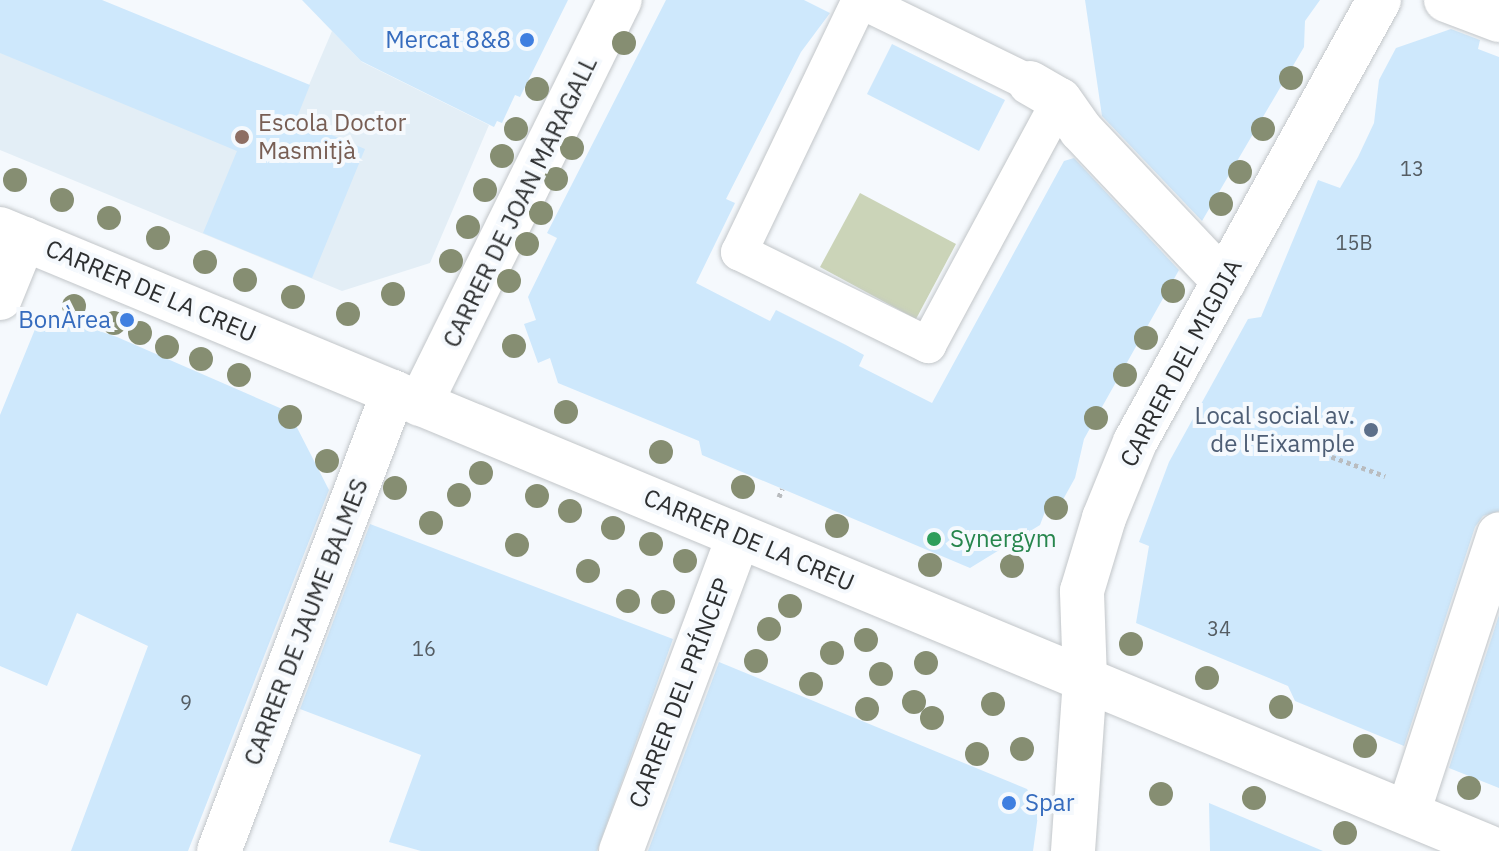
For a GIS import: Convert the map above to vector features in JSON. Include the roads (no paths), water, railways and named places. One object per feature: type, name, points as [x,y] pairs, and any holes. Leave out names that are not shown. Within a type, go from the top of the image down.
[{"type":"street","name":"CARRER DE JOAN MARAGALL","points":[[406,398],[620,0]]},
{"type":"street","points":[[1057,105],[928,345],[739,252],[860,0],[1057,105],[1224,281]]},
{"type":"street","name":"CARRER DEL MIGDIA","points":[[1073,851],[1085,679],[1082,591],[1104,518],[1135,442],[1379,0]]},
{"type":"street","points":[[1446,0],[1499,20]]},
{"type":"street","name":"CARRER DE LA CREU","points":[[12,234],[1498,851]]},
{"type":"street","points":[[0,298],[12,234]]},
{"type":"street","name":"CARRER DE JAUME BALMES","points":[[219,851],[406,398]]},
{"type":"street","points":[[1408,813],[1499,535]]},
{"type":"street","name":"CARRER DEL PRÍNCEP","points":[[621,851],[739,536]]},
{"type":"place","name":"Mercat 8&8","points":[[527,40]]},
{"type":"place","name":"Escola Doctor Masmitjà","points":[[242,137]]},
{"type":"place","name":"BonÀrea","points":[[127,320]]},
{"type":"place","name":"Local social av. de l'Eixample","points":[[1371,430]]},
{"type":"place","name":"Synergym","points":[[934,539]]},
{"type":"place","name":"Spar","points":[[1009,803]]}]
